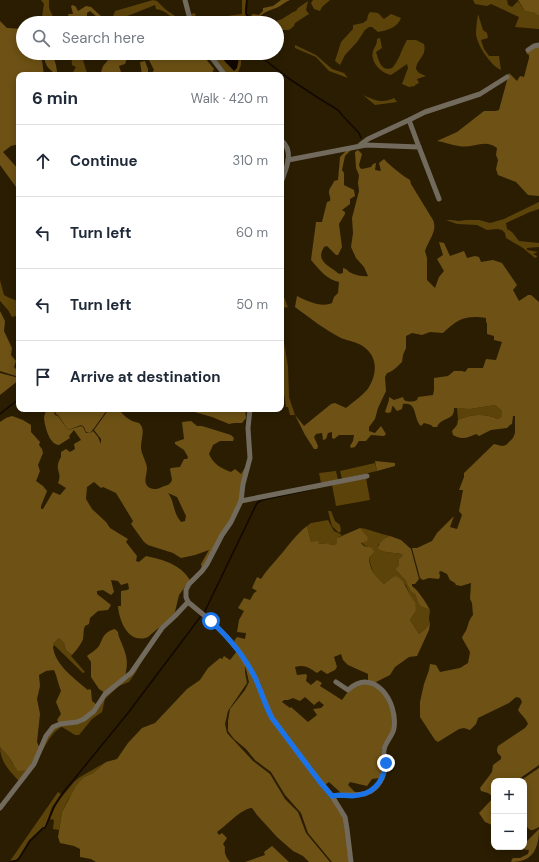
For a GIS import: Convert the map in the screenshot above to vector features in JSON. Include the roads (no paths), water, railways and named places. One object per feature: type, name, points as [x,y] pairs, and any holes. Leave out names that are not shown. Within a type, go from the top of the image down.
[{"type":"street","points":[[185,0],[189,16]]},
{"type":"street","points":[[528,50],[539,45]]},
{"type":"street","points":[[214,60],[224,72]]},
{"type":"street","points":[[359,145],[368,139],[425,112],[480,94],[507,77]]},
{"type":"street","points":[[409,120],[439,199]]},
{"type":"street","points":[[284,143],[288,147],[289,153],[284,173]]},
{"type":"street","points":[[288,160],[359,145],[419,147]]},
{"type":"street","points":[[250,412],[248,428],[250,458],[243,484],[241,501],[207,564],[189,584],[186,590],[188,602],[219,628],[238,650],[256,679],[267,709],[272,718],[332,796],[345,817],[351,862]]},
{"type":"street","points":[[241,501],[255,500],[367,476]]},
{"type":"street","points":[[0,808],[34,764],[46,736],[52,727],[60,724],[77,722],[84,719],[94,711],[105,694],[131,673],[162,628],[188,602]]},
{"type":"street","points":[[332,796],[353,796],[370,791],[376,787],[384,773],[386,763],[384,748],[394,731],[395,726],[389,700],[386,694],[378,686],[367,682],[362,682],[356,683],[348,690],[336,682]]},
{"type":"waterway","points":[[247,0],[246,14],[248,16]]},
{"type":"waterway","points":[[265,60],[280,72]]},
{"type":"waterway","points":[[284,75],[338,110],[359,133],[361,138]]},
{"type":"waterway","points":[[0,414],[16,401]]},
{"type":"waterway","points":[[204,613],[257,503],[262,500],[313,489]]},
{"type":"waterway","points":[[10,862],[18,860],[30,841],[43,828],[45,828],[54,807],[62,794],[128,713],[201,616]]}]
